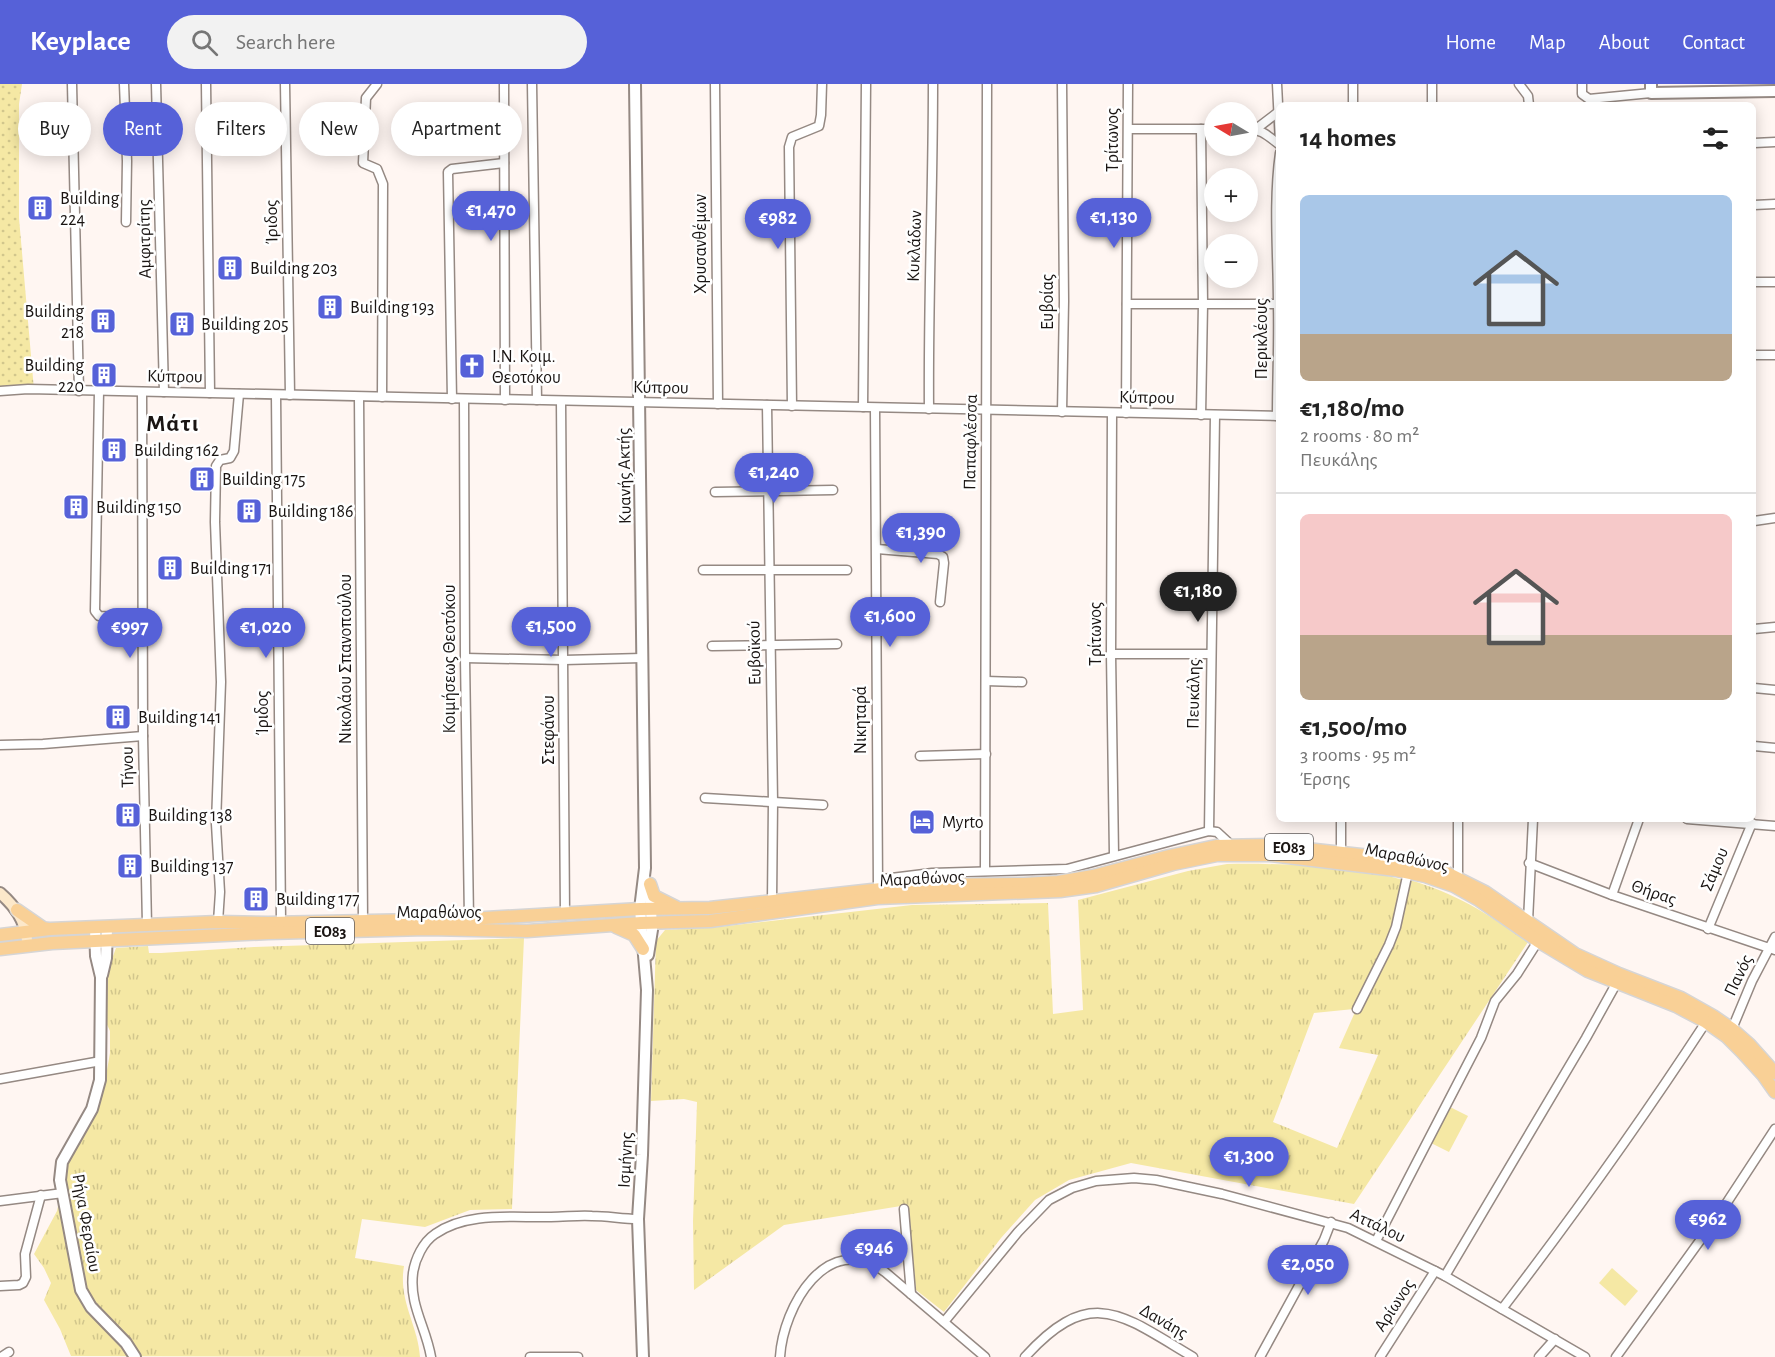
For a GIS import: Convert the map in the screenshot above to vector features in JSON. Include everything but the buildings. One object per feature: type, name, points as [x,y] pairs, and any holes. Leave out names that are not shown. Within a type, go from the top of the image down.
[{"type":"main road","name":"Μαραθώνος","points":[[0,935],[50,929],[218,922],[469,919],[683,909],[917,885],[1058,882],[1230,844],[1270,845],[1412,861],[1458,878],[1485,892],[1575,954],[1681,998],[1732,1029],[1761,1056],[1775,1073]]},
{"type":"main road","name":"Μαραθώνος","points":[[0,949],[28,945],[268,933],[427,929],[527,931],[646,922],[710,921],[877,898],[1060,891],[1096,886],[1173,864],[1226,854],[1270,855],[1408,872],[1464,891],[1538,941],[1588,971],[1676,1006],[1706,1022],[1726,1036],[1742,1052],[1775,1092]]},
{"type":"main road","points":[[650,884],[654,896],[683,909]]},
{"type":"main road","points":[[0,893],[17,910],[43,928],[50,929]]},
{"type":"main road","points":[[17,910],[26,931],[28,945]]},
{"type":"main road","points":[[612,925],[633,935],[643,949]]},
{"type":"street","points":[[72,84],[79,391]]},
{"type":"street","points":[[124,84],[127,161],[126,222]]},
{"type":"street","name":"Αμφιτρίτης","points":[[156,84],[164,392]]},
{"type":"street","points":[[206,84],[210,393]]},
{"type":"street","name":"Ίριδος","points":[[285,84],[290,395]]},
{"type":"street","points":[[377,84],[366,98],[363,163],[377,169],[383,184],[382,397]]},
{"type":"street","points":[[504,84],[505,400]]},
{"type":"street","points":[[532,84],[537,400]]},
{"type":"street","name":"Κυανής Ακτής","points":[[635,84],[646,909]]},
{"type":"street","name":"Χρυσανθέμων","points":[[716,84],[718,404]]},
{"type":"street","points":[[792,406],[789,147],[792,137],[819,126],[822,84]]},
{"type":"street","points":[[863,407],[867,84]]},
{"type":"street","name":"Κυκλάδων","points":[[929,409],[928,316],[933,171],[933,84]]},
{"type":"street","name":"Παπαφλέσσα","points":[[985,872],[987,84]]},
{"type":"street","name":"Ευβοίας","points":[[1062,84],[1064,301],[1062,412]]},
{"type":"street","name":"Τρίτωνος","points":[[1126,413],[1128,84]]},
{"type":"street","points":[[1277,84],[1277,102]]},
{"type":"street","points":[[1353,84],[1353,102]]},
{"type":"street","points":[[1432,84],[1432,102]]},
{"type":"street","points":[[1519,84],[1528,96],[1528,102]]},
{"type":"street","points":[[1582,84],[1582,94],[1589,102],[1651,88],[1775,90]]},
{"type":"street","points":[[1258,125],[1276,114]]},
{"type":"street","points":[[1129,129],[1201,129],[1203,304],[1201,414]]},
{"type":"street","points":[[1258,132],[1276,142]]},
{"type":"street","points":[[1756,143],[1775,142]]},
{"type":"street","points":[[452,399],[448,172],[452,168],[504,163]]},
{"type":"street","points":[[1756,205],[1775,204]]},
{"type":"street","points":[[1756,282],[1775,282]]},
{"type":"street","points":[[1127,304],[1276,304]]},
{"type":"street","points":[[1756,355],[1775,355]]},
{"type":"street","name":"Κύπρου","points":[[0,391],[164,392],[1276,416]]},
{"type":"street","points":[[99,391],[95,611],[99,616],[143,618]]},
{"type":"street","name":"Τήνου","points":[[142,392],[143,736],[147,926]]},
{"type":"street","points":[[218,922],[220,892],[216,824],[221,682],[215,522],[216,466],[219,460],[230,458],[234,451],[239,394]]},
{"type":"street","name":"Ίριδος","points":[[276,395],[281,922]]},
{"type":"street","name":"Νικολάου Σπανοπούλου","points":[[359,397],[363,921]]},
{"type":"street","name":"Κοιμήσεως Θεοτόκου","points":[[464,399],[469,919]]},
{"type":"street","name":"Στεφάνου","points":[[561,401],[564,915]]},
{"type":"street","name":"Ευβοϊκού","points":[[767,405],[771,901]]},
{"type":"street","name":"Νικηταρά","points":[[875,408],[878,888]]},
{"type":"street","name":"Τρίτωνος","points":[[1112,413],[1111,654],[1114,855]]},
{"type":"street","name":"Πευκάλης","points":[[1209,831],[1215,415]]},
{"type":"street","points":[[715,492],[832,490]]},
{"type":"street","points":[[1756,520],[1775,518]]},
{"type":"street","points":[[877,549],[938,554],[943,557],[940,602]]},
{"type":"street","points":[[704,570],[847,570]]},
{"type":"street","points":[[1756,629],[1775,627]]},
{"type":"street","points":[[712,646],[837,644]]},
{"type":"street","points":[[1111,654],[1211,654]]},
{"type":"street","points":[[465,658],[564,660],[642,658]]},
{"type":"street","points":[[986,681],[1022,681]]},
{"type":"street","points":[[1756,688],[1775,690]]},
{"type":"street","points":[[0,745],[143,736]]},
{"type":"street","points":[[1756,746],[1775,748]]},
{"type":"street","points":[[920,756],[986,754]]},
{"type":"street","points":[[705,798],[823,805]]},
{"type":"street","points":[[1341,822],[1341,852]]},
{"type":"street","points":[[1458,822],[1458,878]]},
{"type":"street","points":[[1528,921],[1533,822]]},
{"type":"street","points":[[1612,895],[1638,822]]},
{"type":"street","points":[[1736,822],[1775,826]]},
{"type":"street","name":"Σάμου","points":[[1708,929],[1752,823]]},
{"type":"street","points":[[878,888],[883,879],[901,876],[1067,869],[1209,831],[1217,832],[1230,844]]},
{"type":"street","name":"Θήρας","points":[[1529,863],[1708,929],[1772,949]]},
{"type":"street","name":"Κυανής Ακτής","points":[[645,868],[650,884],[646,909]]},
{"type":"street","points":[[1357,1009],[1396,927],[1408,872]]},
{"type":"street","points":[[646,909],[646,964]]},
{"type":"street","points":[[646,922],[643,949],[646,964]]},
{"type":"street","name":"Ρήγα Φεραίου","points":[[101,928],[101,1061],[96,1099],[62,1162],[60,1171],[81,1290],[91,1307],[126,1343],[135,1357]]},
{"type":"street","name":"Πανός","points":[[1732,1029],[1752,981],[1772,949],[1775,937]]},
{"type":"street","points":[[1376,1242],[1481,1038],[1495,1001],[1517,974],[1538,941]]},
{"type":"street","name":"Ισμήνης","points":[[643,1357],[638,1219],[642,1155],[646,964]]},
{"type":"street","points":[[1445,1276],[1616,984]]},
{"type":"street","points":[[1502,1309],[1591,1190],[1706,1022]]},
{"type":"street","points":[[0,1079],[101,1061]]},
{"type":"street","points":[[1616,1357],[1722,1210],[1775,1128]]},
{"type":"street","name":"Αττάλου","points":[[944,1322],[1018,1232],[1044,1205],[1064,1191],[1096,1181],[1125,1178],[1156,1180],[1222,1194],[1331,1222],[1436,1271],[1585,1357]]},
{"type":"street","points":[[0,1201],[63,1193]]},
{"type":"street","points":[[0,1286],[19,1285],[26,1277],[25,1254],[41,1195]]},
{"type":"street","points":[[904,1209],[911,1294]]},
{"type":"street","points":[[431,1357],[424,1328],[413,1303],[412,1290],[413,1271],[417,1257],[424,1244],[435,1234],[458,1223],[486,1218],[594,1215],[619,1220],[638,1219]]},
{"type":"street","points":[[1260,1357],[1331,1222]]},
{"type":"street","points":[[780,1357],[784,1330],[799,1295],[816,1275],[835,1263],[854,1260],[874,1265],[985,1357]]},
{"type":"street","name":"Αρίωνος","points":[[1380,1357],[1436,1271]]},
{"type":"street","name":"Δανάης","points":[[1025,1357],[1060,1324],[1080,1315],[1097,1312],[1128,1319],[1193,1357]]},
{"type":"street","points":[[1539,1357],[1555,1339]]},
{"type":"street","points":[[530,1357],[578,1357]]},
{"type":"green space","points":[[0,84],[22,84],[18,102],[19,218],[34,390],[0,388]]},
{"type":"green space","points":[[1227,864],[1316,866],[1362,871],[1403,880],[1394,928],[1354,1009],[1314,1013],[1273,1122],[1337,1148],[1378,1055],[1339,1048],[1355,1012],[1390,947],[1409,880],[1471,905],[1528,942],[1354,1204],[1131,1163],[1069,1180],[1035,1200],[1001,1238],[944,1312],[916,1290],[907,1205],[784,1225],[694,1290],[693,1221],[697,1102],[684,1099],[651,1101],[656,941],[665,930],[719,927],[912,905],[1048,903],[1053,1014],[1083,1010],[1078,900],[1188,871]]},
{"type":"green space","points":[[524,938],[512,1209],[470,1210],[425,1227],[362,1219],[355,1258],[404,1266],[406,1302],[420,1357],[71,1356],[60,1329],[44,1300],[51,1283],[34,1254],[57,1211],[67,1162],[103,1093],[110,1053],[110,1031],[104,1018],[109,967],[116,948],[148,946],[149,953],[161,953],[254,947]]},
{"type":"green space","points":[[1450,1107],[1468,1116],[1449,1152],[1431,1143]]},
{"type":"green space","points":[[1612,1268],[1638,1291],[1625,1306],[1599,1283]]},
{"type":"place","name":"Building 224","points":[[40,208]]},
{"type":"place","name":"Building 203","points":[[230,268]]},
{"type":"place","name":"Building 193","points":[[330,307]]},
{"type":"place","name":"Building 218","points":[[103,321]]},
{"type":"place","name":"Building 205","points":[[182,324]]},
{"type":"place","name":"Ι.Ν. Κοιμ. Θεοτόκου","points":[[472,366]]},
{"type":"place","name":"Building 220","points":[[104,375]]},
{"type":"place","name":"Building 162","points":[[114,450]]},
{"type":"place","name":"Building 175","points":[[202,479]]},
{"type":"place","name":"Building 150","points":[[76,507]]},
{"type":"place","name":"Building 186","points":[[249,511]]},
{"type":"place","name":"Building 171","points":[[170,568]]},
{"type":"place","name":"Building 141","points":[[118,717]]},
{"type":"place","name":"Building 138","points":[[128,815]]},
{"type":"place","name":"Myrto","points":[[922,822]]},
{"type":"place","name":"Building 137","points":[[130,866]]},
{"type":"place","name":"Building 177","points":[[256,899]]},
{"type":"district","name":"Μάτι","points":[[173,423]]}]
